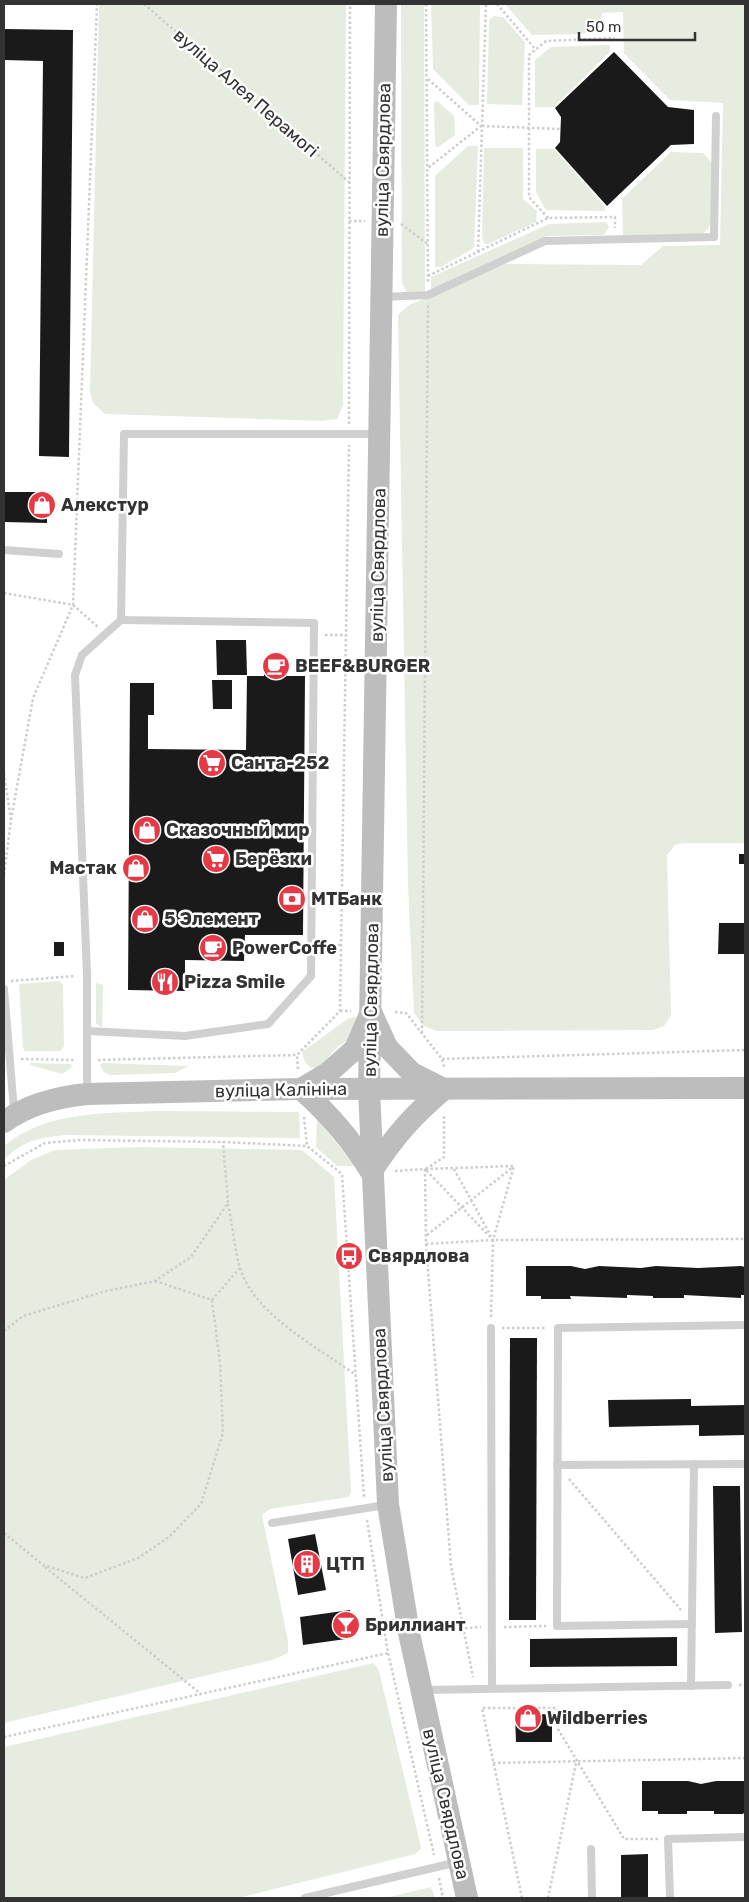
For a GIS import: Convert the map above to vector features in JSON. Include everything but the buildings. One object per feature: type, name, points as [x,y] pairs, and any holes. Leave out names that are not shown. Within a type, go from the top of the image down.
[{"type":"main road","name":"вуліца Свярдлова","points":[[386,4],[369,1089],[379,1172],[388,1504],[421,1690],[467,1898]]},
{"type":"main road","points":[[371,1012],[387,1047],[412,1073],[445,1082],[396,1135],[379,1172],[325,1110],[301,1092],[328,1073],[354,1049],[371,1012]]},
{"type":"main road","name":"вуліца Калініна","points":[[9,1118],[38,1103],[62,1096],[87,1094],[301,1092],[369,1089],[445,1082],[745,1088]]},
{"type":"lane","points":[[380,297],[428,295],[545,241],[714,237],[716,116]]},
{"type":"lane","points":[[121,620],[124,434],[380,434]]},
{"type":"lane","points":[[4,550],[59,554]]},
{"type":"lane","points":[[87,1031],[185,1036],[268,1024],[311,976],[314,623],[121,620],[104,633],[82,655],[75,675],[86,975],[87,1094]]},
{"type":"lane","points":[[4,989],[9,1118]]},
{"type":"lane","points":[[692,1624],[557,1626],[558,1328],[745,1325]]},
{"type":"lane","points":[[491,1328],[492,1688]]},
{"type":"lane","points":[[691,1686],[694,1464]]},
{"type":"lane","points":[[557,1465],[745,1464]]},
{"type":"lane","points":[[272,1523],[388,1504]]},
{"type":"lane","points":[[421,1690],[728,1685]]},
{"type":"lane","points":[[670,1898],[668,1839],[745,1837]]},
{"type":"lane","points":[[591,1849],[592,1898]]},
{"type":"lane","points":[[304,1898],[459,1862]]},
{"type":"path","points":[[4,875],[33,698],[73,605],[97,4]]},
{"type":"path","name":"вуліца Алея Перамогі","points":[[144,4],[349,182]]},
{"type":"path","points":[[8,1059],[87,1060],[297,1055],[340,1011],[349,434],[350,4]]},
{"type":"path","points":[[422,1033],[428,295],[426,4]]},
{"type":"path","points":[[478,252],[486,4]]},
{"type":"path","points":[[497,4],[536,50]]},
{"type":"path","points":[[548,218],[529,197],[529,55],[546,41],[615,38]]},
{"type":"path","points":[[428,78],[481,126]]},
{"type":"path","points":[[428,168],[481,126],[560,129]]},
{"type":"path","points":[[4,593],[73,605],[104,633]]},
{"type":"path","points":[[313,635],[346,636]]},
{"type":"path","points":[[4,773],[12,820]]},
{"type":"path","points":[[311,944],[341,945]]},
{"type":"path","points":[[4,982],[86,975]]},
{"type":"path","points":[[395,1012],[406,1013],[442,1059],[445,1082]]},
{"type":"path","points":[[442,1059],[745,1050]]},
{"type":"path","points":[[297,1055],[307,1146]]},
{"type":"path","points":[[425,1170],[444,1156],[444,1112]]},
{"type":"path","points":[[4,1166],[45,1143],[80,1140],[223,1142],[307,1146],[342,1174],[365,1508],[388,1653],[443,1898]]},
{"type":"path","points":[[223,1142],[228,1203],[240,1268],[252,1295],[285,1324],[356,1375]]},
{"type":"path","points":[[379,1172],[514,1166]]},
{"type":"path","points":[[427,1236],[514,1166]]},
{"type":"path","points":[[514,1166],[493,1240],[491,1328],[558,1328]]},
{"type":"path","points":[[453,1168],[493,1240]]},
{"type":"path","points":[[425,1170],[493,1240]]},
{"type":"path","points":[[425,1170],[426,1244],[451,1566],[474,1681]]},
{"type":"path","points":[[4,1331],[23,1316],[106,1291],[156,1281],[191,1257],[228,1203]]},
{"type":"path","points":[[426,1244],[493,1240],[745,1239]]},
{"type":"path","points":[[43,1566],[85,1578],[138,1558],[170,1537],[201,1504],[223,1433],[220,1363],[212,1300],[240,1268]]},
{"type":"path","points":[[156,1281],[212,1300]]},
{"type":"path","points":[[557,1465],[692,1624]]},
{"type":"path","points":[[4,1533],[201,1694]]},
{"type":"path","points":[[430,1631],[463,1628],[557,1626]]},
{"type":"path","points":[[4,1737],[388,1653]]},
{"type":"path","points":[[522,1898],[482,1708],[557,1708],[558,1729],[624,1839],[668,1839]]},
{"type":"path","points":[[493,1763],[745,1758]]},
{"type":"path","points":[[548,1898],[577,1761]]},
{"type":"shaded area","points":[[99,4],[346,4],[343,405],[337,419],[323,421],[105,414],[93,403],[90,392]]},
{"type":"shaded area","points":[[401,4],[424,4],[425,291],[407,292],[402,283]]},
{"type":"shaded area","points":[[431,4],[480,4],[479,105],[469,105],[433,69]]},
{"type":"shaded area","points":[[505,4],[745,4],[745,843],[684,843],[675,845],[667,855],[671,1015],[664,1026],[653,1030],[437,1031],[424,1026],[414,1013],[408,885],[398,315],[409,305],[504,264],[641,265],[663,246],[720,245],[723,103],[670,100],[624,53],[623,12],[602,13],[600,25],[592,32],[532,35]]},
{"type":"shaded area","points":[[494,16],[503,17],[525,42],[522,105],[487,104],[489,20]]},
{"type":"shaded area","points":[[610,45],[610,52],[554,107],[535,107],[535,60],[551,47]]},
{"type":"shaded area","points":[[437,101],[454,116],[455,135],[438,147],[435,146],[434,103]]},
{"type":"shaded area","points":[[468,146],[478,146],[474,248],[441,267],[435,267],[435,176]]},
{"type":"shaded area","points":[[484,148],[523,148],[523,199],[537,211],[536,222],[488,244],[484,243],[482,237]]},
{"type":"shaded area","points":[[536,149],[554,149],[605,207],[605,211],[546,210],[536,192]]},
{"type":"shaded area","points":[[671,152],[703,153],[714,165],[712,221],[708,229],[702,234],[623,235],[622,199]]},
{"type":"shaded area","points":[[606,222],[609,227],[604,235],[549,236],[431,290],[431,277],[549,224]]},
{"type":"shaded area","points":[[59,981],[63,985],[64,1046],[61,1051],[25,1051],[23,1048],[19,984]]},
{"type":"shaded area","points":[[96,983],[103,985],[102,1028],[96,1023]]},
{"type":"shaded area","points":[[355,1017],[359,1019],[353,1037],[335,1049],[323,1065],[311,1068],[305,1062],[302,1052],[349,1018]]},
{"type":"shaded area","points":[[30,1063],[71,1064],[72,1067],[62,1074],[30,1065]]},
{"type":"shaded area","points":[[102,1063],[188,1066],[175,1073],[110,1075],[104,1072],[100,1065]]},
{"type":"shaded area","points":[[118,1112],[299,1112],[300,1138],[66,1135],[32,1141],[4,1159],[4,1146],[38,1126],[57,1120]]},
{"type":"shaded area","points":[[317,1119],[355,1166],[337,1166],[316,1147]]},
{"type":"shaded area","points":[[139,1147],[302,1150],[334,1177],[351,1492],[349,1497],[270,1509],[262,1515],[288,1641],[288,1653],[272,1660],[4,1723],[4,1180],[31,1160],[55,1150]]},
{"type":"shaded area","points":[[374,1663],[379,1671],[420,1843],[421,1849],[415,1854],[238,1898],[4,1898],[4,1747]]},
{"type":"shaded area","points":[[431,1887],[435,1898],[385,1898],[427,1888]]},
{"type":"place","name":"Алекстур","points":[[42,505]]},
{"type":"place","name":"BEEF&BURGER","points":[[276,666]]},
{"type":"place","name":"Санта-252","points":[[212,763]]},
{"type":"place","name":"Сказочный мир","points":[[147,830]]},
{"type":"place","name":"Берёзки","points":[[216,859]]},
{"type":"place","name":"Мастак","points":[[136,868]]},
{"type":"place","name":"МТБанк","points":[[292,899]]},
{"type":"place","name":"5 Элемент","points":[[145,919]]},
{"type":"place","name":"PowerCoffe","points":[[213,948]]},
{"type":"place","name":"Pizza Smile","points":[[165,982]]},
{"type":"place","name":"Свярдлова","points":[[349,1256]]},
{"type":"place","name":"ЦТП","points":[[307,1564]]},
{"type":"place","name":"Бриллиант","points":[[346,1625]]},
{"type":"place","name":"Wildberries","points":[[528,1718]]}]
